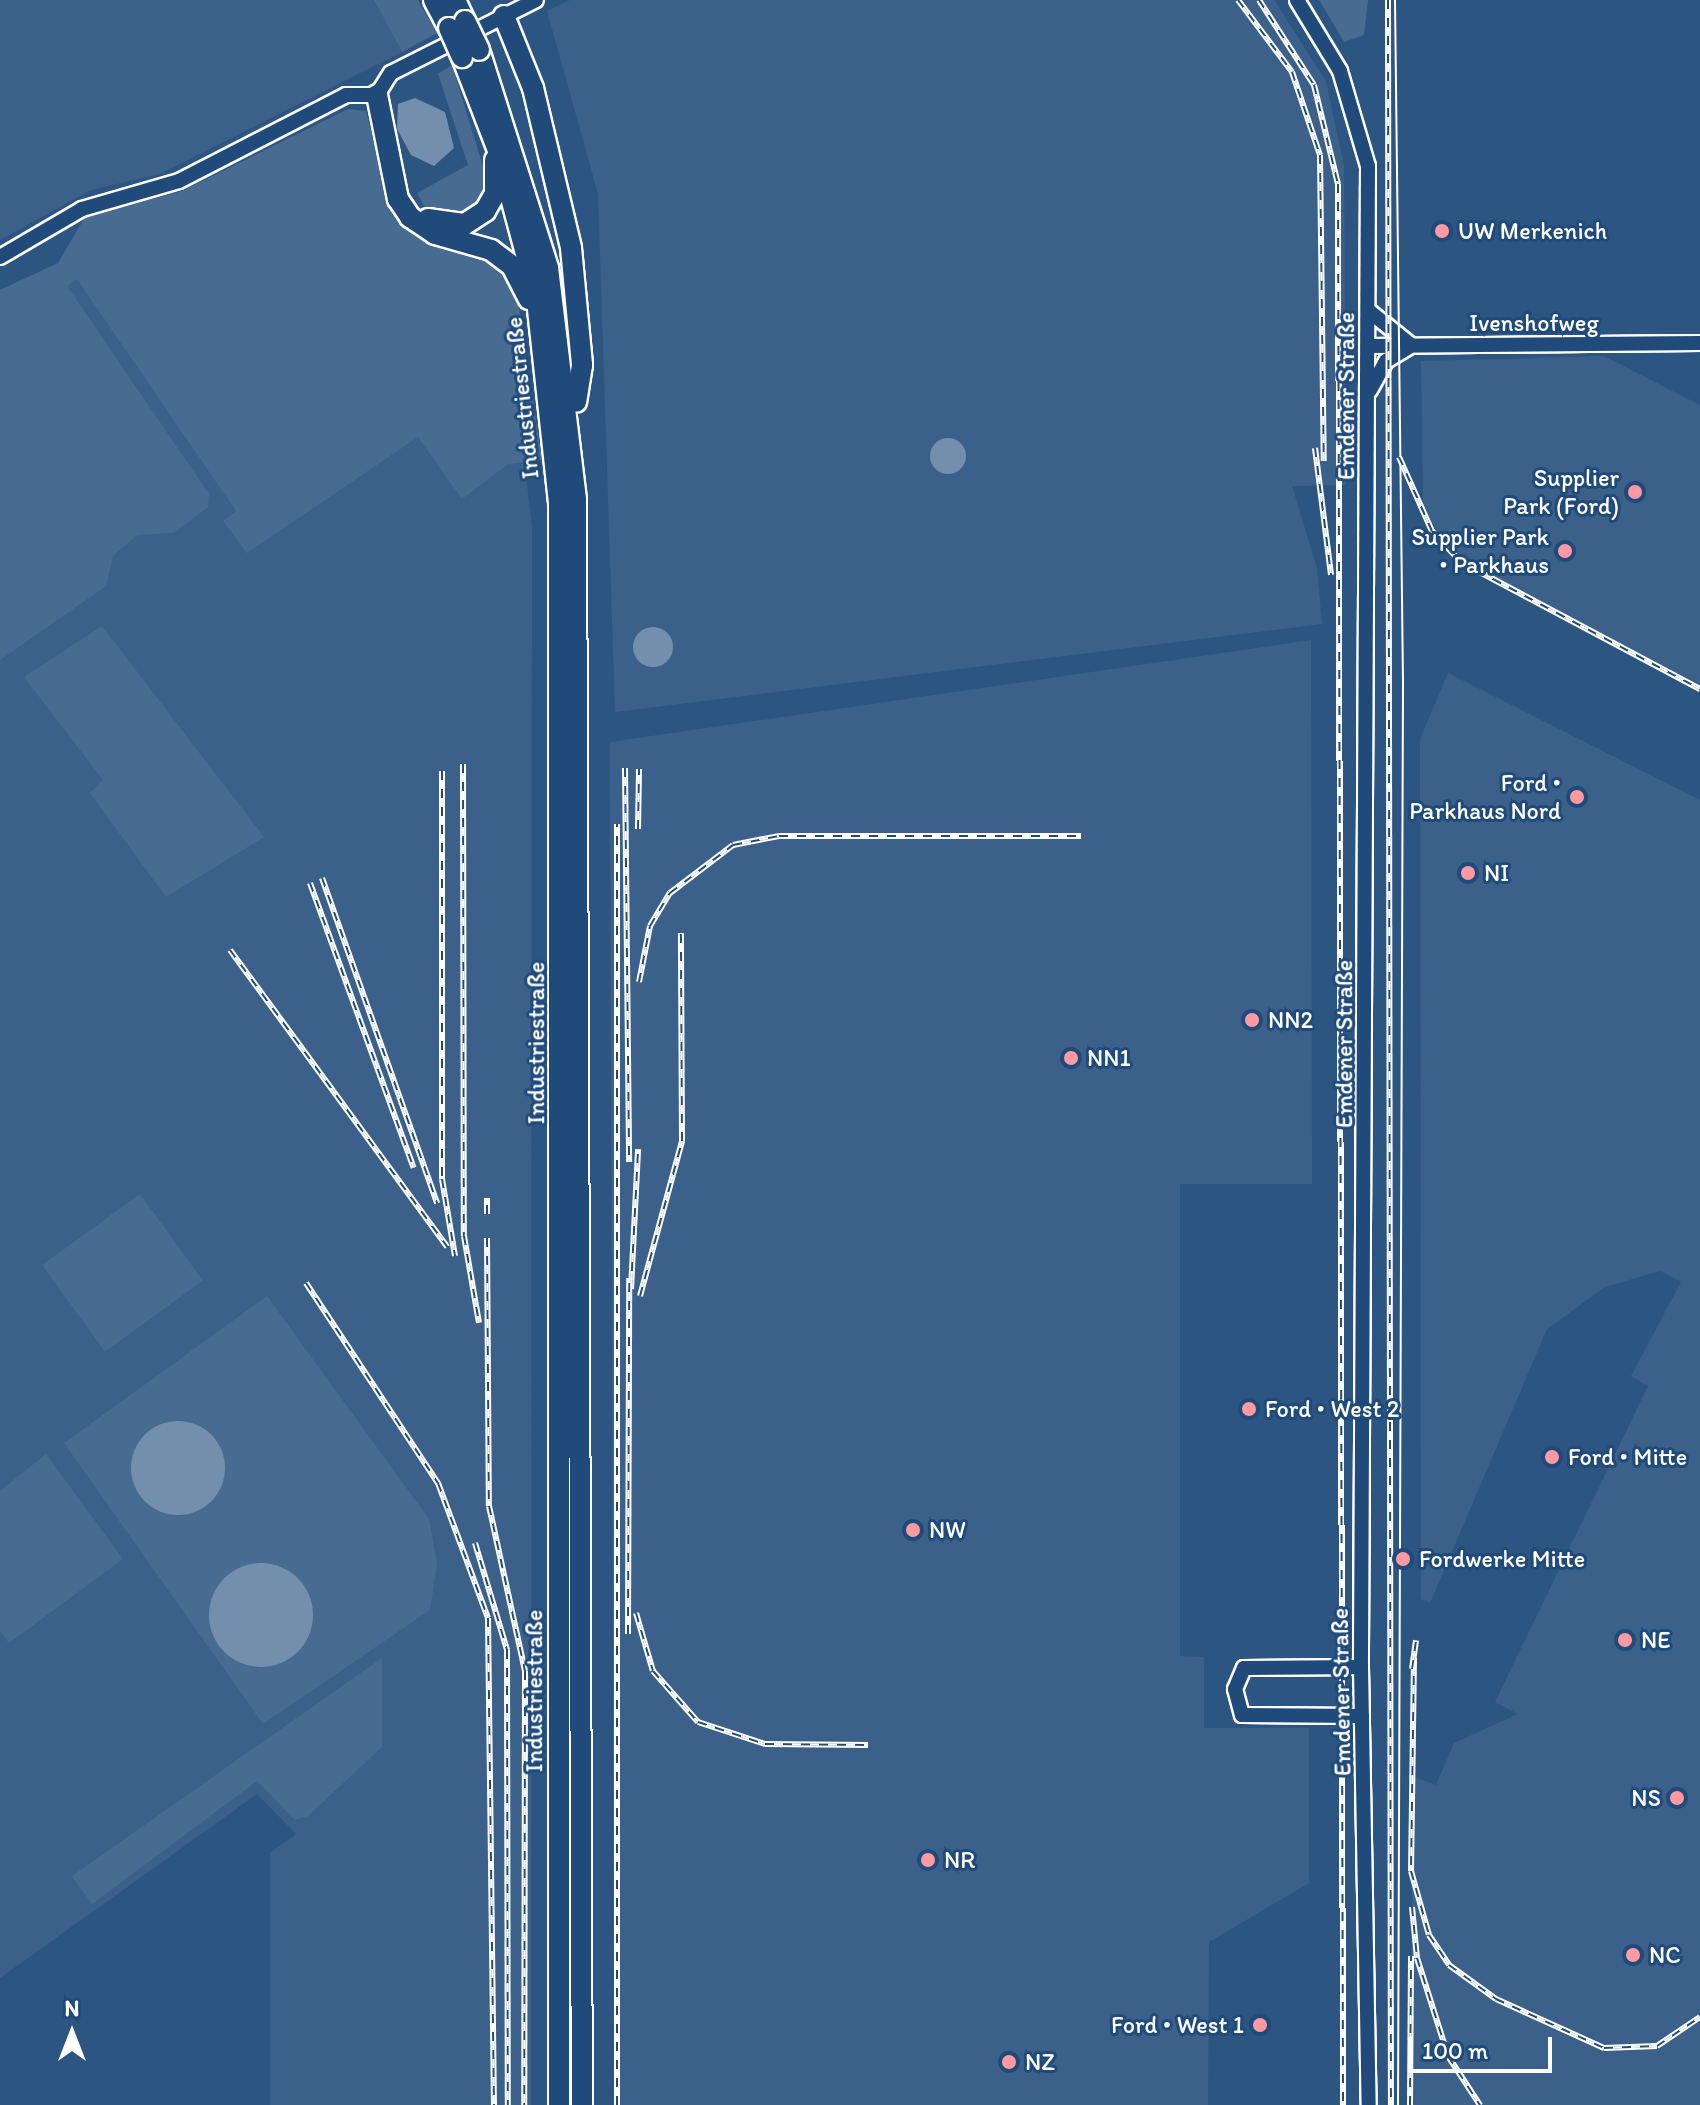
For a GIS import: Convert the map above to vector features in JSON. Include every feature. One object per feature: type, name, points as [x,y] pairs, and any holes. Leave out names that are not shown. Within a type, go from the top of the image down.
[{"type":"highway","name":"Industriestraße","points":[[434,0],[457,24]]},
{"type":"highway","name":"Industriestraße","points":[[455,0],[457,24],[537,222],[572,434],[580,762],[582,2105]]},
{"type":"highway","points":[[504,16],[533,88],[571,248],[582,365],[572,434]]},
{"type":"highway","name":"Industriestraße","points":[[470,54],[522,230],[548,371],[563,700],[559,2105]]},
{"type":"highway","points":[[377,95],[392,167],[410,217],[512,266],[527,290],[548,371]]},
{"type":"highway","points":[[392,167],[418,213],[465,224],[495,194],[495,141]]},
{"type":"street","points":[[0,257],[82,209],[179,181],[346,95],[377,95],[391,73],[536,0]]},
{"type":"street","name":"Emdener Straße","points":[[1297,0],[1340,71],[1364,146],[1369,346],[1361,1667],[1369,2105]]},
{"type":"street","points":[[1368,394],[1386,361],[1413,346],[1369,311]]},
{"type":"street","name":"Ivenshofweg","points":[[1369,346],[1700,343]]},
{"type":"street","points":[[1361,1667],[1244,1668],[1235,1689],[1242,1715],[1362,1716]]},
{"type":"shaded area","points":[[0,0],[374,0],[402,52],[160,174],[91,190],[0,240]]},
{"type":"shaded area","points":[[374,0],[418,0],[437,33],[402,52]]},
{"type":"shaded area","points":[[570,0],[1274,0],[1326,81],[1344,166],[1346,485],[1292,486],[1317,568],[1322,624],[615,712],[598,194],[547,11]]},
{"type":"shaded area","points":[[1319,0],[1368,0],[1364,35],[1344,42]]},
{"type":"shaded area","points":[[452,65],[489,186],[475,209],[449,217],[427,211],[417,193],[468,165],[438,74]]},
{"type":"shaded area","points":[[415,98],[445,112],[454,148],[434,166],[411,155],[397,129],[398,104]]},
{"type":"shaded area","points":[[348,109],[366,111],[387,196],[412,232],[496,264],[516,288],[542,460],[508,464],[462,499],[418,437],[247,553],[223,521],[236,511],[77,279],[67,286],[209,494],[208,507],[174,533],[137,535],[113,556],[106,586],[0,660],[0,290],[58,263],[85,217],[182,191]]},
{"type":"shaded area","points":[[236,189],[495,306],[526,475],[532,527],[531,2105],[270,2105],[270,1853],[296,1834],[257,1794],[0,1978],[0,290]]},
{"type":"shaded area","points":[[1604,356],[1700,405],[1700,688],[1480,574],[1438,534],[1423,503],[1421,361]]},
{"type":"shaded area","points":[[948,438],[961,443],[966,456],[961,469],[948,474],[935,469],[930,456],[935,443]]},
{"type":"shaded area","points":[[102,626],[264,837],[166,897],[90,793],[103,780],[24,677]]},
{"type":"shaded area","points":[[653,627],[667,633],[673,647],[667,661],[653,667],[639,661],[633,647],[639,633]]},
{"type":"shaded area","points":[[1311,640],[1312,1184],[1180,1184],[1180,1656],[1204,1657],[1204,1728],[1309,1728],[1309,1883],[1209,1942],[1208,2105],[614,2105],[610,742]]},
{"type":"shaded area","points":[[1448,673],[1700,800],[1700,2105],[1410,2105],[1413,1777],[1436,1785],[1454,1743],[1518,1714],[1495,1702],[1648,1386],[1631,1376],[1681,1282],[1660,1271],[1605,1287],[1547,1329],[1430,1603],[1421,1599],[1420,739]]},
{"type":"shaded area","points":[[140,1194],[203,1281],[105,1352],[42,1265]]},
{"type":"shaded area","points":[[267,1296],[429,1519],[437,1563],[430,1610],[263,1724],[64,1443]]},
{"type":"shaded area","points":[[178,1421],[196,1424],[211,1435],[222,1450],[225,1468],[222,1486],[211,1501],[196,1512],[178,1515],[160,1512],[145,1501],[134,1486],[131,1468],[134,1450],[145,1435],[160,1424]]},
{"type":"shaded area","points":[[46,1454],[123,1559],[9,1643],[0,1631],[0,1491]]},
{"type":"shaded area","points":[[261,1563],[281,1567],[298,1578],[309,1595],[313,1615],[309,1635],[298,1652],[281,1663],[261,1667],[241,1663],[224,1652],[213,1635],[209,1615],[213,1595],[224,1578],[241,1567]]},
{"type":"shaded area","points":[[382,1658],[382,1747],[308,1816],[295,1820],[257,1781],[92,1904],[72,1876]]},
{"type":"tram line","points":[[1395,0],[1403,681],[1398,2105]]},
{"type":"railway","points":[[1238,0],[1292,72],[1320,155],[1324,461]]},
{"type":"railway","points":[[1259,0],[1314,85],[1338,184],[1343,2105]]},
{"type":"railway","points":[[1388,0],[1391,2105]]},
{"type":"railway","points":[[1315,448],[1331,575]]},
{"type":"railway","points":[[1399,457],[1432,531],[1461,562],[1700,689]]},
{"type":"railway","points":[[463,764],[464,1236],[479,1323]]},
{"type":"railway","points":[[625,768],[629,1162]]},
{"type":"railway","points":[[638,829],[639,769]]},
{"type":"railway","points":[[442,771],[442,1179],[455,1256]]},
{"type":"railway","points":[[617,824],[617,2105]]},
{"type":"railway","points":[[639,982],[650,926],[670,893],[733,845],[779,836],[1081,836]]},
{"type":"railway","points":[[322,878],[437,1203]]},
{"type":"railway","points":[[310,883],[414,1168]]},
{"type":"railway","points":[[640,1296],[682,1141],[681,933]]},
{"type":"railway","points":[[230,950],[447,1247]]},
{"type":"railway","points":[[631,1289],[638,1149]]},
{"type":"railway","points":[[487,1198],[487,1214]]},
{"type":"railway","points":[[487,1238],[489,1506],[525,1671],[524,2105]]},
{"type":"railway","points":[[628,1634],[629,1278]]},
{"type":"railway","points":[[306,1283],[438,1483],[488,1618],[494,2105]]},
{"type":"railway","points":[[475,1543],[507,1650],[508,2105]]},
{"type":"railway","points":[[636,1613],[653,1671],[698,1722],[765,1744],[868,1745]]},
{"type":"railway","points":[[1412,1669],[1416,1640]]},
{"type":"railway","points":[[1414,1658],[1411,1871],[1429,1935],[1449,1965],[1496,1999],[1604,2048],[1657,2046],[1700,2017]]},
{"type":"railway","points":[[1412,1907],[1417,1958],[1448,2056],[1480,2105]]},
{"type":"railway","points":[[1410,2105],[1411,1956]]},
{"type":"place","name":"UW Merkenich","points":[[1442,231]]},
{"type":"place","name":"Supplier Park (Ford)","points":[[1635,492]]},
{"type":"place","name":"Supplier Park • Parkhaus","points":[[1565,551]]},
{"type":"place","name":"Ford • Parkhaus Nord","points":[[1577,797]]},
{"type":"place","name":"NI","points":[[1468,873]]},
{"type":"place","name":"NN2","points":[[1252,1020]]},
{"type":"place","name":"NN1","points":[[1071,1058]]},
{"type":"place","name":"Ford • West 2","points":[[1249,1409]]},
{"type":"place","name":"Ford • Mitte","points":[[1552,1457]]},
{"type":"place","name":"NW","points":[[913,1530]]},
{"type":"place","name":"Fordwerke Mitte","points":[[1403,1559]]},
{"type":"place","name":"NE","points":[[1625,1640]]},
{"type":"place","name":"NS","points":[[1677,1798]]},
{"type":"place","name":"NR","points":[[928,1860]]},
{"type":"place","name":"NC","points":[[1633,1955]]},
{"type":"place","name":"Ford • West 1","points":[[1260,2025]]},
{"type":"place","name":"NZ","points":[[1009,2062]]}]
